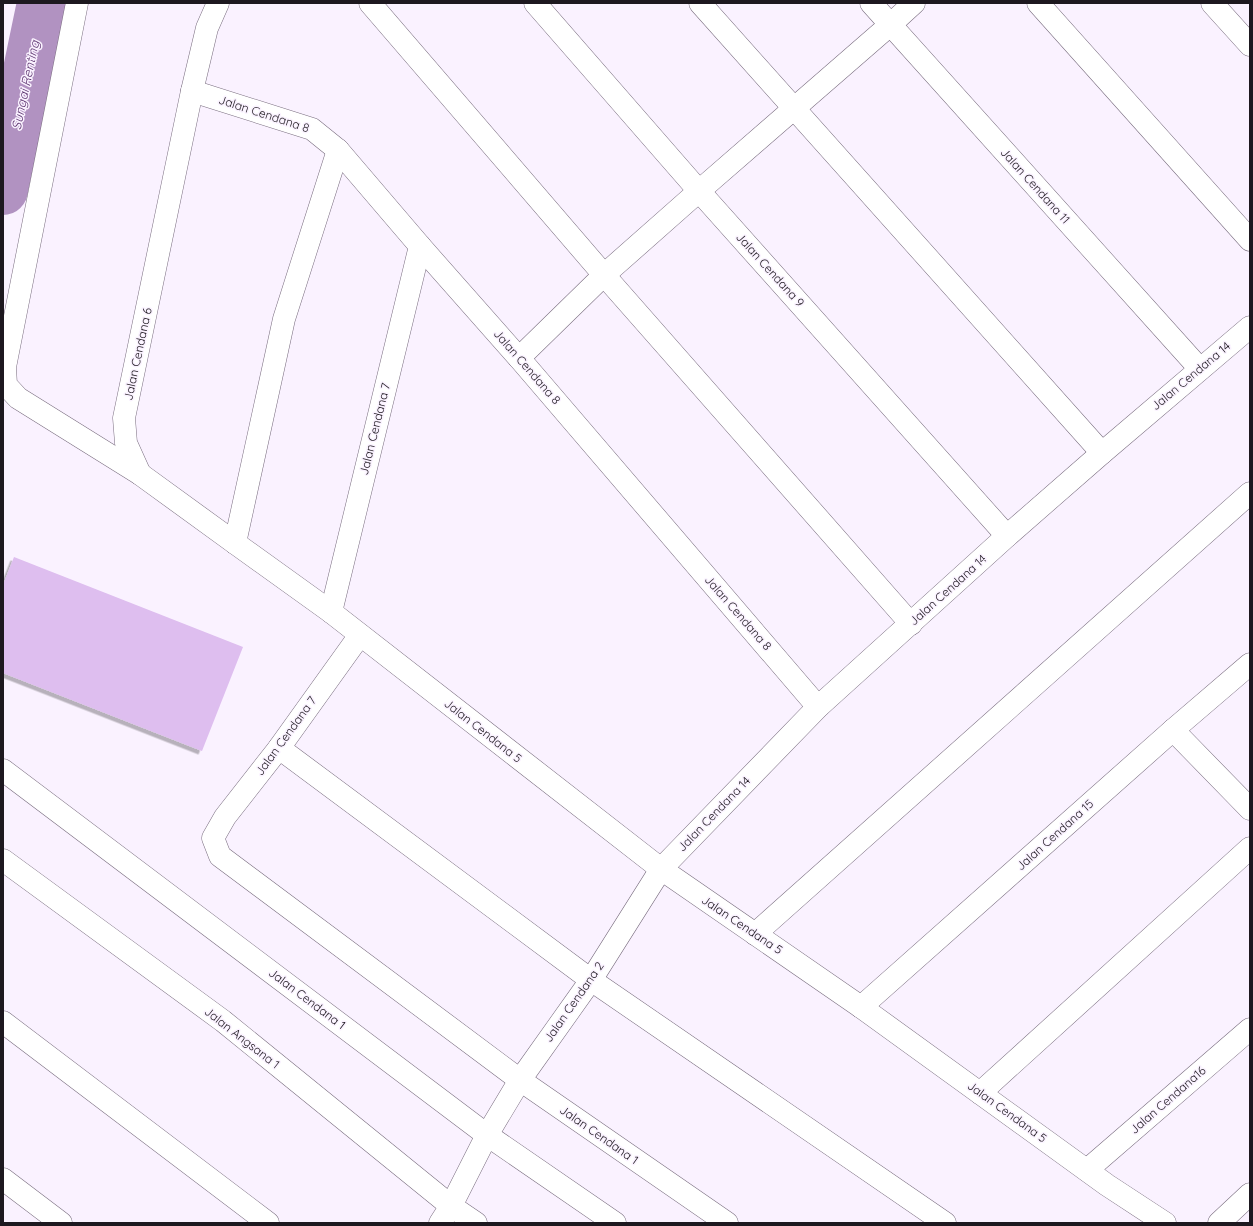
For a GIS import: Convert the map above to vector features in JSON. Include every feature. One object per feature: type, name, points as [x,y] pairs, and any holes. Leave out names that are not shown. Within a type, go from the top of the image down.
[{"type":"street","points":[[77,3],[4,367],[6,385],[18,398],[140,474]]},
{"type":"street","name":"Jalan Cendana 6","points":[[218,3],[207,28],[192,91],[124,418],[126,443],[140,474],[331,612]]},
{"type":"street","points":[[370,3],[604,275],[911,624]]},
{"type":"street","name":"Jalan Cendana 9","points":[[535,3],[699,191],[1007,536]]},
{"type":"street","points":[[700,3],[1102,453]]},
{"type":"street","name":"Jalan Cendana 11","points":[[871,3],[890,26],[1200,369]]},
{"type":"street","points":[[519,358],[604,275],[890,26],[914,3]]},
{"type":"street","points":[[1038,3],[1250,240]]},
{"type":"street","points":[[1212,3],[1250,45]]},
{"type":"street","name":"Jalan Cendana 8","points":[[192,91],[312,129],[338,150],[519,358],[818,707]]},
{"type":"street","points":[[235,543],[284,319],[338,150]]},
{"type":"street","name":"Jalan Cendana 7","points":[[331,612],[420,246]]},
{"type":"street","name":"Jalan Cendana 14","points":[[661,869],[818,707],[1007,536],[1250,327]]},
{"type":"street","points":[[755,934],[1250,493]]},
{"type":"street","name":"Jalan Cendana 5","points":[[331,612],[661,869],[861,1007],[1107,1185],[1165,1223]]},
{"type":"street","name":"Jalan Cendana 7","points":[[213,838],[225,818],[279,748],[360,635]]},
{"type":"street","name":"Jalan Cendana 15","points":[[861,1007],[1173,730],[1250,664]]},
{"type":"street","points":[[1173,730],[1250,809]]},
{"type":"street","points":[[279,748],[591,980],[945,1223]]},
{"type":"street","name":"Jalan Cendana 1","points":[[3,770],[487,1135],[615,1223]]},
{"type":"street","name":"Jalan Cendana 1","points":[[213,838],[220,856],[520,1080],[727,1223]]},
{"type":"street","points":[[980,1093],[1250,848]]},
{"type":"street","name":"Jalan Angsana 1","points":[[3,860],[223,1021],[446,1214],[476,1223]]},
{"type":"street","name":"Jalan Cendana 2","points":[[446,1214],[487,1135],[520,1080],[591,980],[661,869]]},
{"type":"street","points":[[3,1022],[268,1223]]},
{"type":"street","name":"Jalan Cendana16","points":[[1087,1170],[1250,1029]]},
{"type":"street","points":[[3,1179],[61,1223]]},
{"type":"street","points":[[1219,1223],[1250,1194]]},
{"type":"building","points":[[14,557],[243,647],[202,751],[3,673],[3,585]]},
{"type":"waterway","name":"Sungai Renting","points":[[3,190],[42,3]]}]
